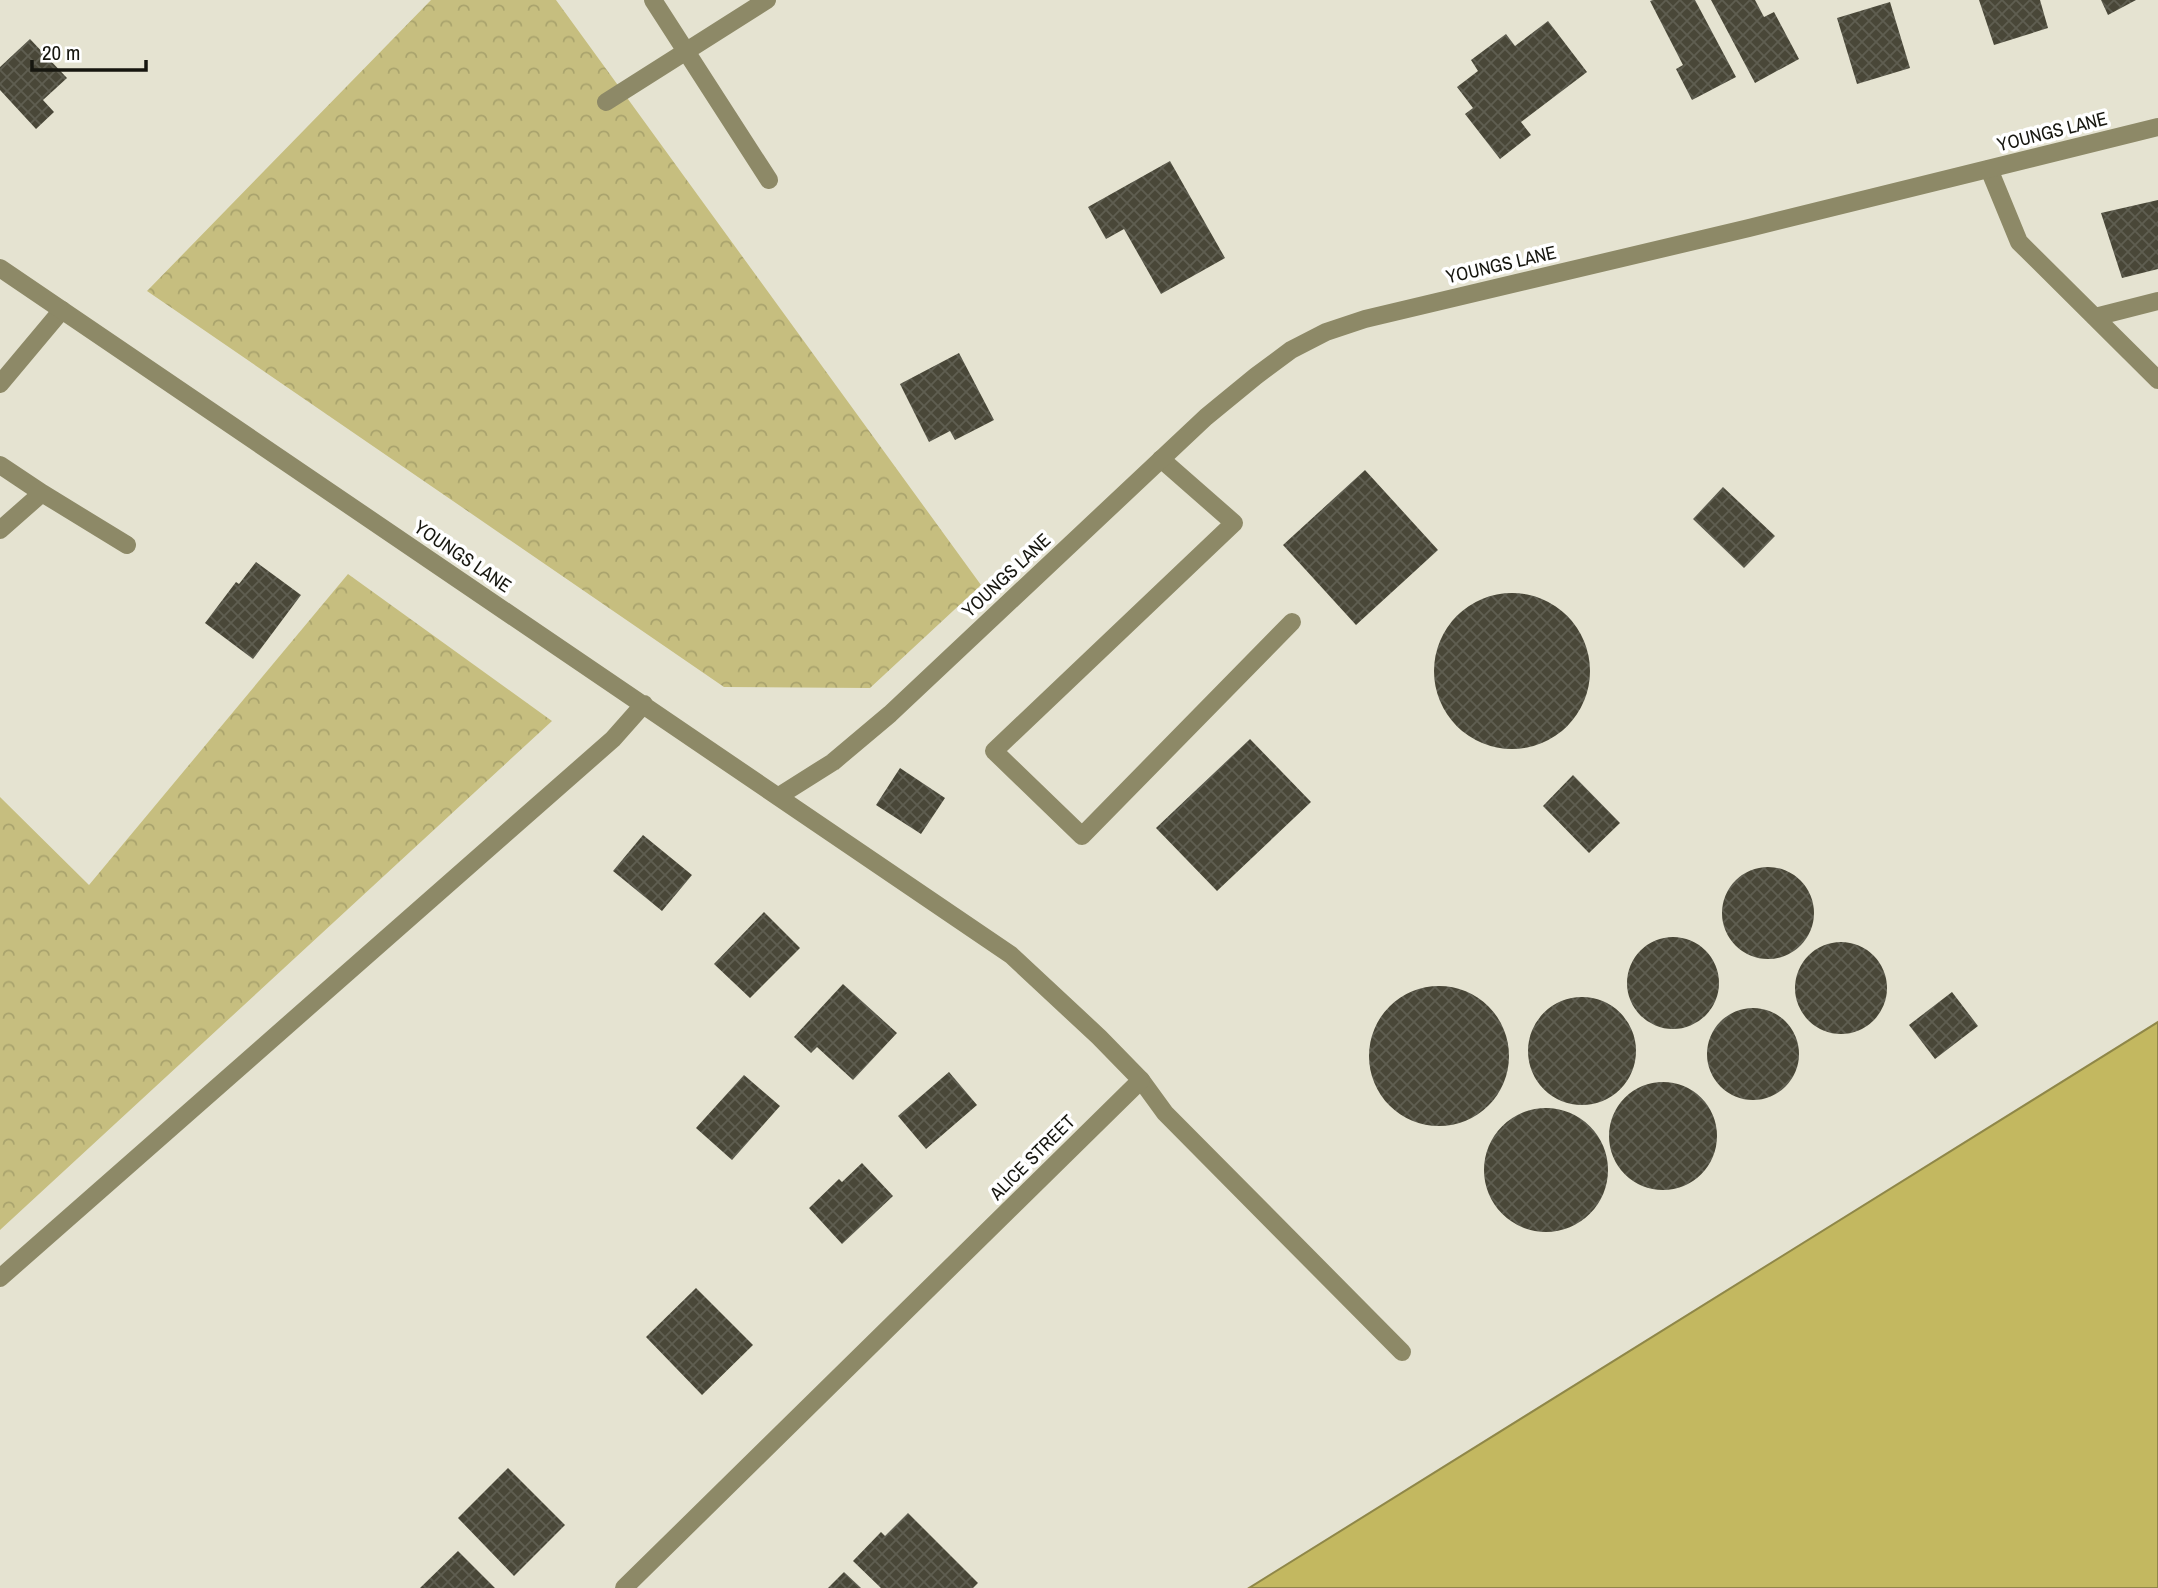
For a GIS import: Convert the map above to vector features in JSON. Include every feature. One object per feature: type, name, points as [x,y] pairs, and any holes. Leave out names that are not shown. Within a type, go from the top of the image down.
[{"type":"street","points":[[653,0],[769,180]]},
{"type":"street","points":[[607,102],[767,0]]},
{"type":"street","name":"YOUNGS LANE","points":[[0,268],[779,796],[833,762],[890,713],[1206,417],[1291,350],[1326,332],[1365,318],[2158,127]]},
{"type":"street","points":[[1989,169],[2019,242],[2158,380]]},
{"type":"street","points":[[2095,317],[2158,301]]},
{"type":"street","points":[[0,384],[62,310]]},
{"type":"street","points":[[1161,459],[1234,523],[994,751],[1082,836],[1292,622]]},
{"type":"street","points":[[0,465],[127,545]]},
{"type":"street","points":[[0,530],[43,493]]},
{"type":"street","points":[[0,1278],[603,748],[644,704]]},
{"type":"street","points":[[779,796],[1011,955],[1099,1037],[1141,1080],[1165,1113],[1402,1352]]},
{"type":"street","name":"ALICE STREET","points":[[624,1588],[1141,1080]]},
{"type":"green space","points":[[431,0],[556,0],[981,585],[870,688],[724,687],[147,291]]},
{"type":"green space","points":[[348,574],[552,721],[0,1230],[0,797],[89,885]]},
{"type":"shaded area","points":[[2158,1022],[2158,1588],[1249,1588]]},
{"type":"building","points":[[1695,0],[1736,77],[1692,100],[1676,69],[1683,65],[1650,1]]},
{"type":"building","points":[[1711,0],[1755,0],[1764,17],[1774,12],[1799,59],[1755,83]]},
{"type":"building","points":[[1979,0],[2040,0],[2048,28],[1994,45]]},
{"type":"building","points":[[2101,0],[2136,0],[2108,15]]},
{"type":"building","points":[[1890,2],[1910,68],[1857,84],[1837,18]]},
{"type":"building","points":[[1548,21],[1587,72],[1521,122],[1531,135],[1500,159],[1465,114],[1473,108],[1457,87],[1478,71],[1471,60],[1506,34],[1515,46]]},
{"type":"building","points":[[30,39],[67,78],[43,100],[54,112],[36,129],[0,90],[0,67]]},
{"type":"building","points":[[1170,161],[1225,258],[1161,294],[1124,229],[1106,239],[1088,207]]},
{"type":"building","points":[[2158,200],[2158,269],[2122,278],[2101,213]]},
{"type":"building","points":[[959,353],[994,420],[955,440],[950,431],[929,442],[900,384]]},
{"type":"building","points":[[1365,470],[1438,550],[1356,625],[1283,545]]},
{"type":"building","points":[[1723,487],[1775,536],[1744,568],[1693,519]]},
{"type":"building","points":[[256,562],[301,595],[253,659],[205,623],[236,582],[239,584]]},
{"type":"building","points":[[1512,593],[1542,599],[1567,616],[1584,641],[1590,671],[1584,701],[1567,726],[1542,743],[1512,749],[1482,743],[1457,726],[1440,701],[1434,671],[1440,641],[1457,616],[1482,599]]},
{"type":"building","points":[[1250,739],[1311,802],[1217,891],[1156,828]]},
{"type":"building","points":[[900,768],[945,798],[921,834],[876,805]]},
{"type":"building","points":[[1573,775],[1620,823],[1589,853],[1543,806]]},
{"type":"building","points":[[643,835],[692,875],[662,911],[613,871]]},
{"type":"building","points":[[1768,867],[1786,871],[1800,881],[1810,895],[1814,913],[1810,931],[1800,945],[1786,955],[1768,959],[1750,955],[1736,945],[1726,931],[1722,913],[1726,895],[1736,881],[1750,871]]},
{"type":"building","points":[[764,912],[800,948],[750,998],[714,964]]},
{"type":"building","points":[[1673,937],[1691,941],[1705,951],[1715,965],[1719,983],[1715,1001],[1705,1015],[1691,1025],[1673,1029],[1655,1025],[1641,1015],[1631,1001],[1627,983],[1631,965],[1641,951],[1655,941]]},
{"type":"building","points":[[1841,942],[1859,946],[1873,956],[1883,970],[1887,988],[1883,1006],[1873,1020],[1859,1030],[1841,1034],[1823,1030],[1809,1020],[1799,1006],[1795,988],[1799,970],[1809,956],[1823,946]]},
{"type":"building","points":[[843,984],[897,1033],[853,1080],[817,1047],[811,1053],[794,1037]]},
{"type":"building","points":[[1439,986],[1466,992],[1488,1007],[1503,1029],[1509,1056],[1503,1083],[1488,1105],[1466,1120],[1439,1126],[1412,1120],[1390,1105],[1375,1083],[1369,1056],[1375,1029],[1390,1007],[1412,992]]},
{"type":"building","points":[[1952,992],[1978,1026],[1935,1059],[1909,1025]]},
{"type":"building","points":[[1582,997],[1603,1001],[1620,1013],[1632,1030],[1636,1051],[1632,1072],[1620,1089],[1603,1101],[1582,1105],[1561,1101],[1544,1089],[1532,1072],[1528,1051],[1532,1030],[1544,1013],[1561,1001]]},
{"type":"building","points":[[1753,1008],[1771,1012],[1785,1022],[1795,1036],[1799,1054],[1795,1072],[1785,1086],[1771,1096],[1753,1100],[1735,1096],[1721,1086],[1711,1072],[1707,1054],[1711,1036],[1721,1022],[1735,1012]]},
{"type":"building","points":[[949,1072],[977,1105],[926,1149],[898,1116]]},
{"type":"building","points":[[744,1075],[780,1106],[732,1160],[696,1128]]},
{"type":"building","points":[[1663,1082],[1684,1086],[1701,1098],[1713,1115],[1717,1136],[1713,1157],[1701,1174],[1684,1186],[1663,1190],[1642,1186],[1625,1174],[1613,1157],[1609,1136],[1613,1115],[1625,1098],[1642,1086]]},
{"type":"building","points":[[1546,1108],[1570,1113],[1590,1126],[1603,1146],[1608,1170],[1603,1194],[1590,1214],[1570,1227],[1546,1232],[1522,1227],[1502,1214],[1489,1194],[1484,1170],[1489,1146],[1502,1126],[1522,1113]]},
{"type":"building","points":[[862,1163],[893,1196],[842,1244],[809,1208],[839,1179],[842,1182]]},
{"type":"building","points":[[696,1288],[753,1345],[702,1395],[646,1337]]},
{"type":"building","points":[[508,1468],[565,1525],[514,1576],[458,1518]]},
{"type":"building","points":[[908,1513],[978,1583],[973,1588],[881,1588],[853,1561],[881,1532],[885,1536]]},
{"type":"building","points":[[458,1551],[495,1588],[420,1588]]},
{"type":"building","points":[[844,1572],[861,1588],[828,1588]]}]
